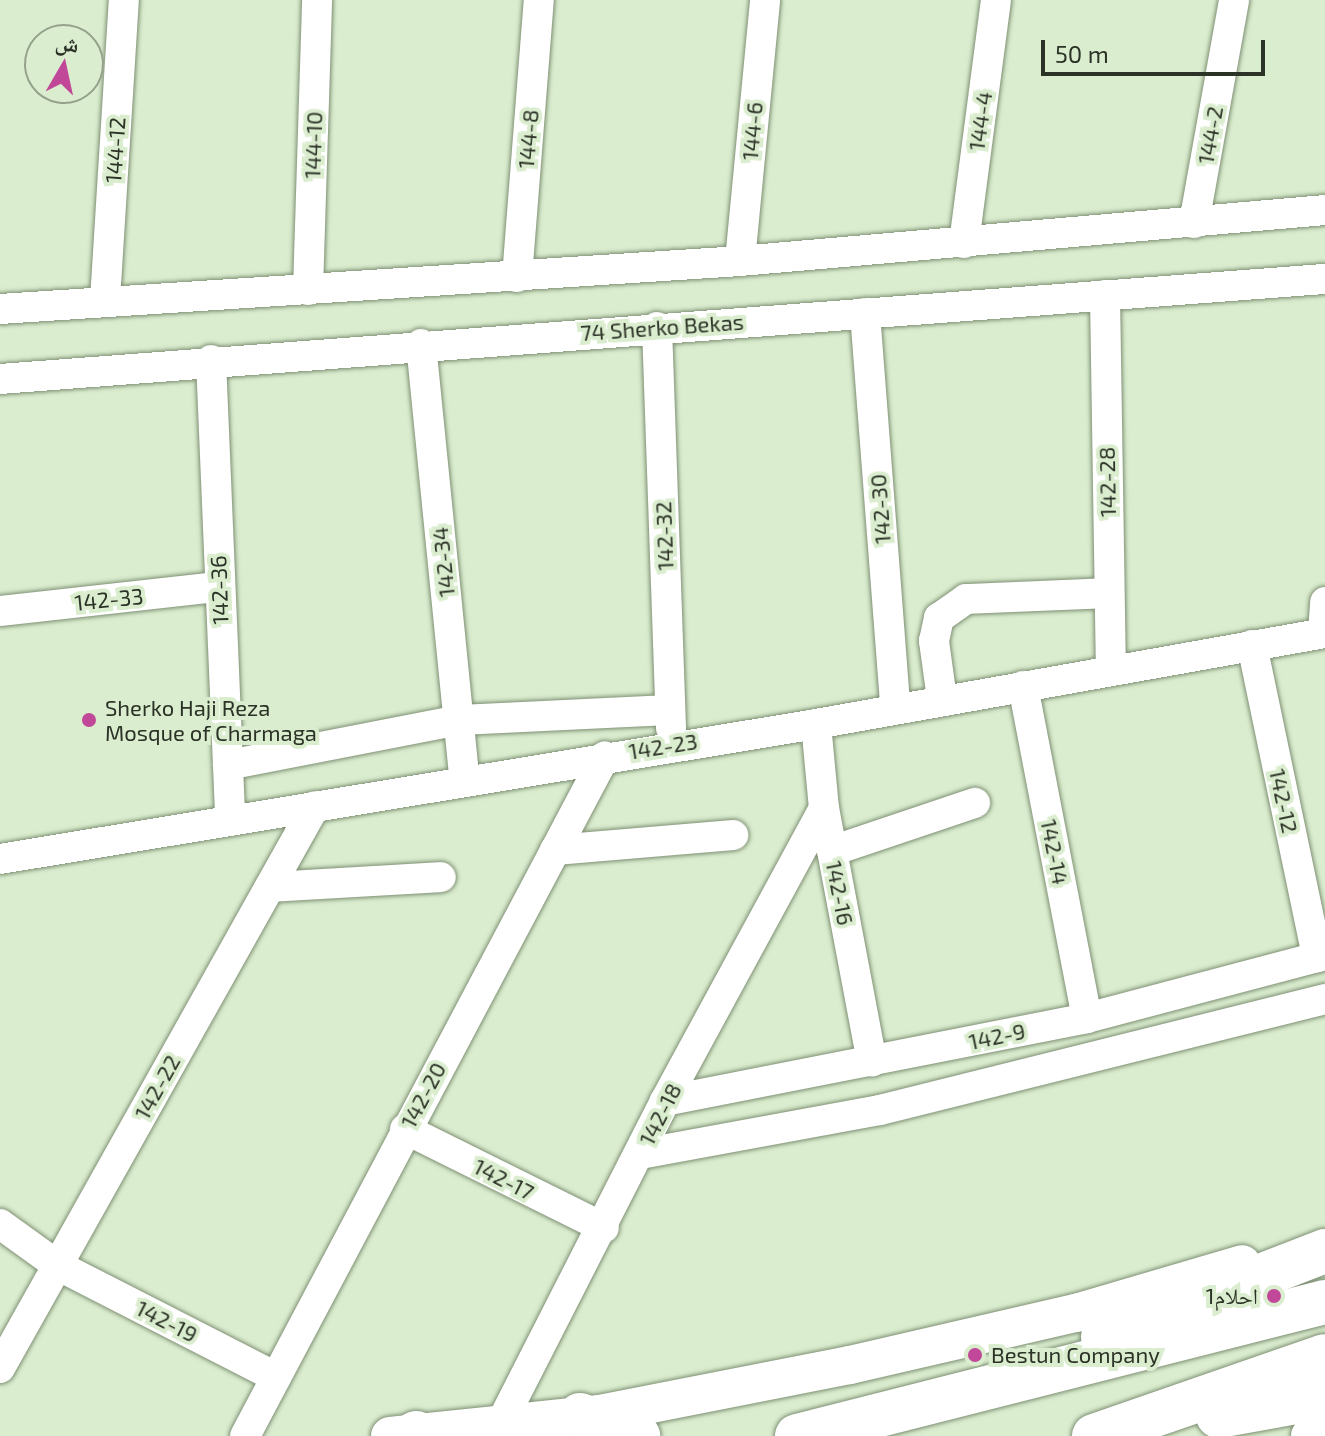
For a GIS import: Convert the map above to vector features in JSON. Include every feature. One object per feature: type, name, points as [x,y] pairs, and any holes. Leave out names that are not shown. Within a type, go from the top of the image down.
[{"type":"highway","points":[[943,1399],[1325,1251]]},
{"type":"highway","points":[[797,1436],[1325,1302]]},
{"type":"highway","points":[[1094,1436],[1325,1356]]},
{"type":"highway","points":[[1106,1436],[1325,1397]]},
{"type":"highway","points":[[580,1415],[638,1436]]},
{"type":"main road","points":[[406,1435],[580,1415],[850,1365],[1076,1313],[1325,1239]]},
{"type":"main road","points":[[1310,1436],[1325,1430]]},
{"type":"street","name":"144-12","points":[[105,300],[124,0]]},
{"type":"street","name":"144-10","points":[[308,290],[317,0]]},
{"type":"street","name":"144-8","points":[[517,277],[539,0]]},
{"type":"street","name":"144-6","points":[[740,261],[765,0]]},
{"type":"street","name":"144-4","points":[[964,243],[996,0]]},
{"type":"street","name":"144-2","points":[[1194,223],[1234,0]]},
{"type":"street","points":[[0,309],[740,261],[1325,210]]},
{"type":"street","name":"74 Sherko Bekas","points":[[0,379],[421,344],[1325,279]]},
{"type":"street","name":"142-28","points":[[1105,295],[1111,669]]},
{"type":"street","name":"142-30","points":[[865,313],[895,706]]},
{"type":"street","name":"142-32","points":[[657,327],[672,744]]},
{"type":"street","name":"142-34","points":[[421,344],[465,781]]},
{"type":"street","name":"142-36","points":[[211,360],[230,821]]},
{"type":"street","name":"142-33","points":[[0,611],[219,587]]},
{"type":"street","points":[[942,699],[934,641],[939,618],[966,599],[1108,593]]},
{"type":"street","points":[[1324,633],[1325,602]]},
{"type":"street","name":"142-23","points":[[0,859],[672,744],[816,724],[895,706],[1324,633]]},
{"type":"street","name":"142-12","points":[[1252,645],[1321,956]]},
{"type":"street","name":"142-14","points":[[1023,686],[1087,1018]]},
{"type":"street","points":[[228,765],[459,720],[670,710]]},
{"type":"street","name":"142-16","points":[[816,724],[824,808],[872,1062]]},
{"type":"street","name":"142-20","points":[[245,1436],[605,756]]},
{"type":"street","points":[[832,851],[975,803]]},
{"type":"street","name":"142-22","points":[[0,1368],[315,806]]},
{"type":"street","name":"142-18","points":[[501,1423],[604,1228],[665,1101],[824,808]]},
{"type":"street","points":[[555,850],[733,835]]},
{"type":"street","points":[[270,887],[441,877]]},
{"type":"street","name":"142-9","points":[[665,1101],[1087,1018],[1321,956]]},
{"type":"street","points":[[640,1154],[880,1110],[1325,999]]},
{"type":"street","name":"142-17","points":[[405,1129],[604,1228]]},
{"type":"street","name":"142-19","points":[[0,1224],[57,1265],[276,1377]]},
{"type":"place","name":"Sherko Haji Reza Mosque of Charmaga","points":[[89,720]]},
{"type":"place","name":"احلام1","points":[[1274,1296]]},
{"type":"place","name":"Bestun Company","points":[[975,1355]]}]
